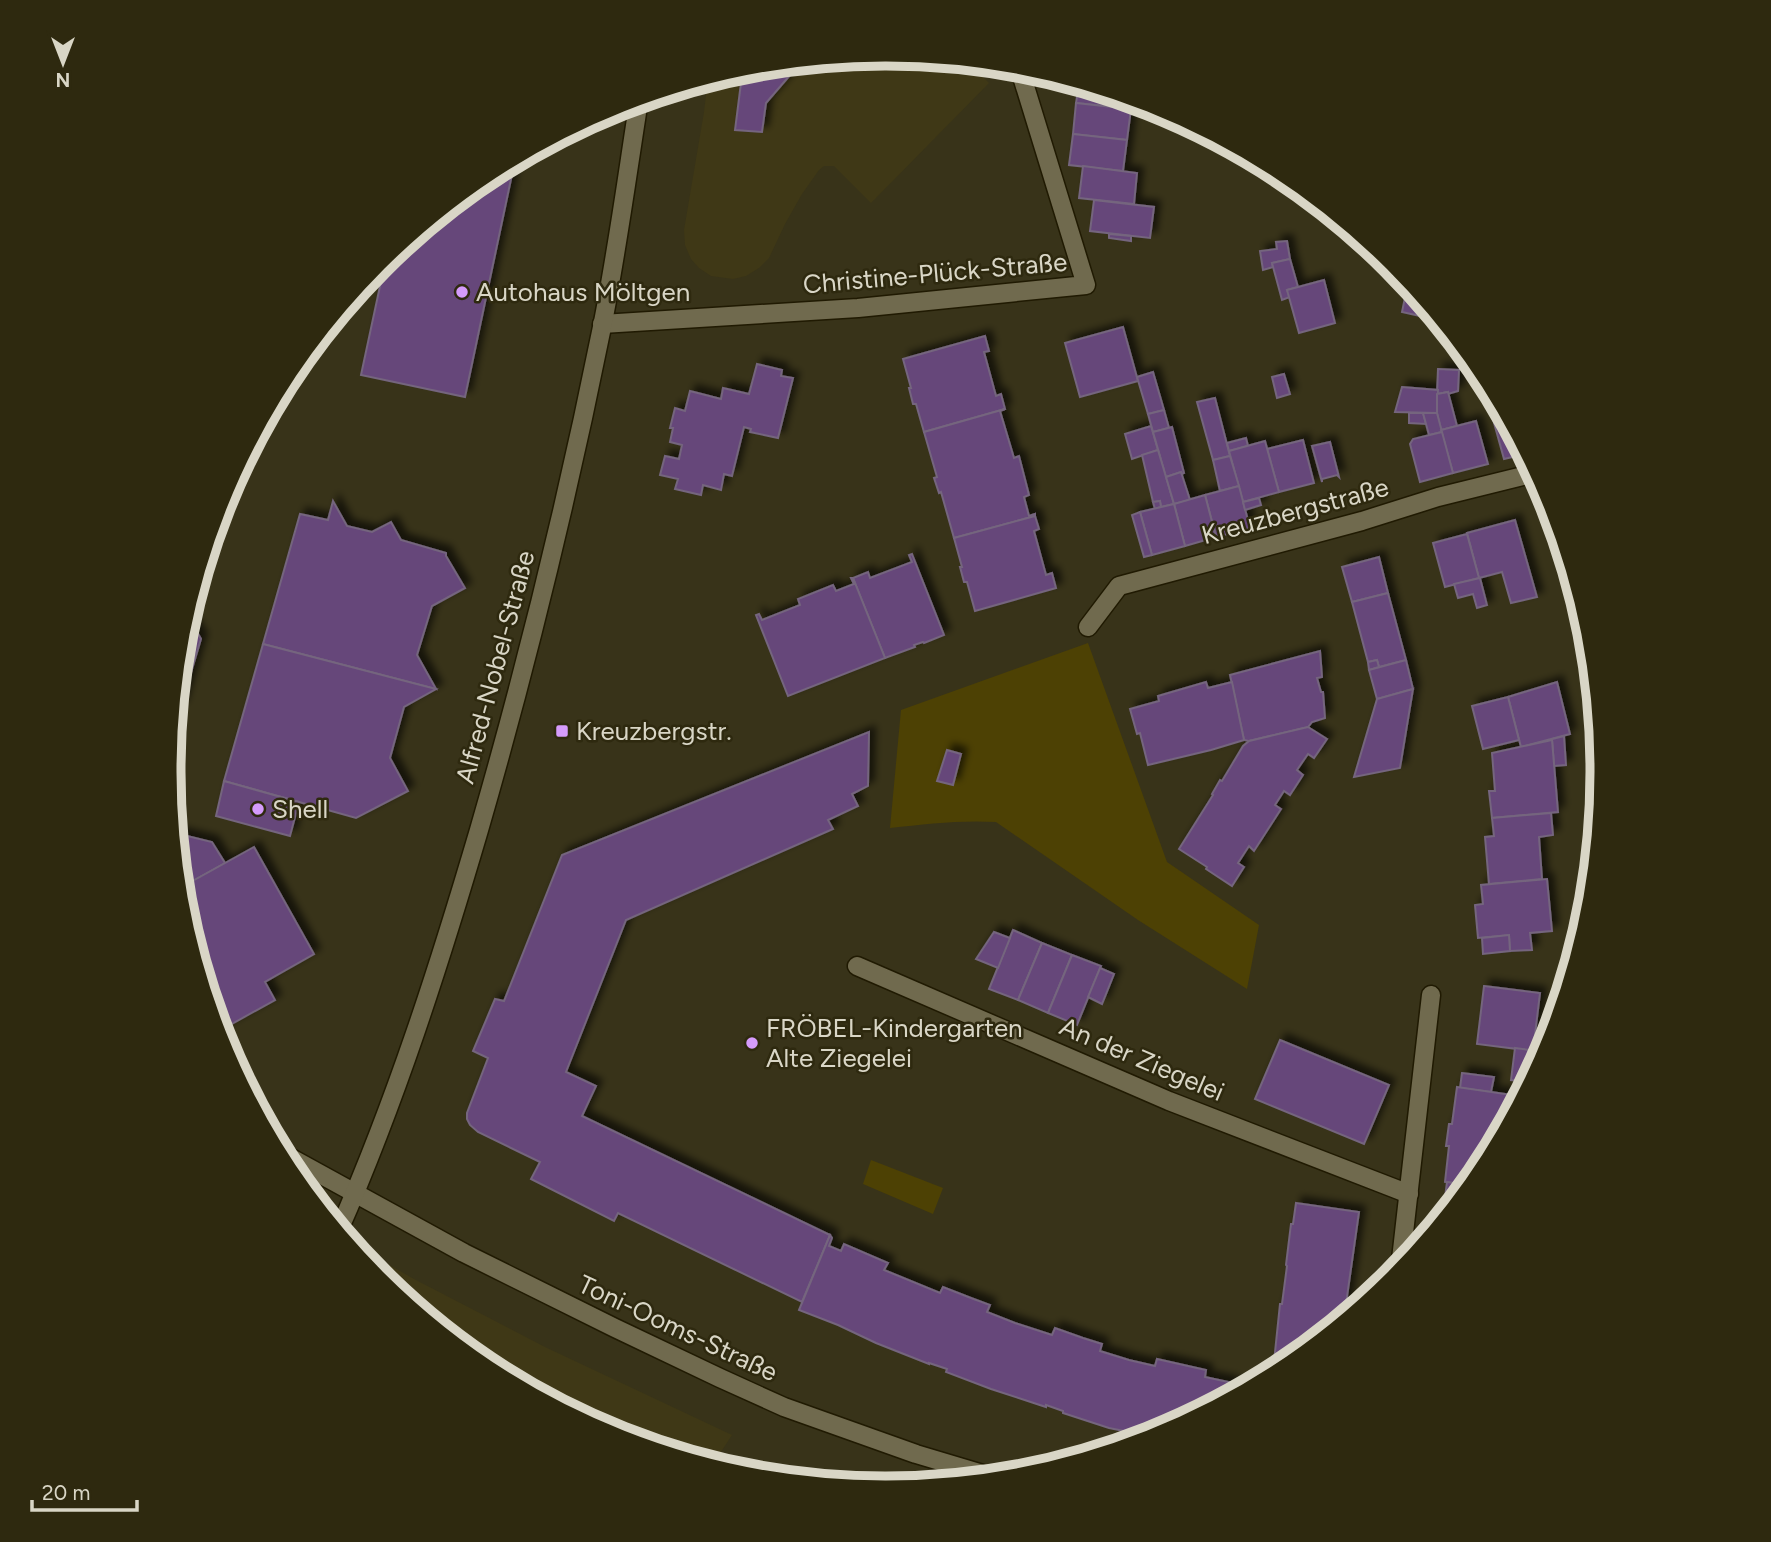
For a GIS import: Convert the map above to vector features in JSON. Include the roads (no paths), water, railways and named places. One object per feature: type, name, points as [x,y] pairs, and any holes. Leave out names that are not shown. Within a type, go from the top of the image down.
[{"type":"street","name":"Christine-Plück-Straße","points":[[602,324],[858,308],[1086,285],[1023,80]]},
{"type":"street","name":"Alfred-Nobel-Straße","points":[[343,1220],[400,1079],[437,972],[511,720],[560,522],[602,324],[637,112]]},
{"type":"street","name":"Kreuzbergstraße","points":[[1088,628],[1119,586],[1525,476]]},
{"type":"street","name":"An der Ziegelei","points":[[857,966],[1169,1101],[1409,1194]]},
{"type":"street","points":[[1402,1250],[1432,995]]},
{"type":"street","name":"Toni-Ooms-Straße","points":[[301,1163],[464,1253],[627,1334],[785,1407],[916,1454],[969,1470]]},
{"type":"place","name":"Autohaus Möltgen","points":[[462,292]]},
{"type":"place","name":"Kreuzbergstr.","points":[[562,731]]},
{"type":"place","name":"Shell","points":[[258,809]]},
{"type":"place","name":"FRÖBEL-Kindergarten Alte Ziegelei","points":[[752,1043]]}]
